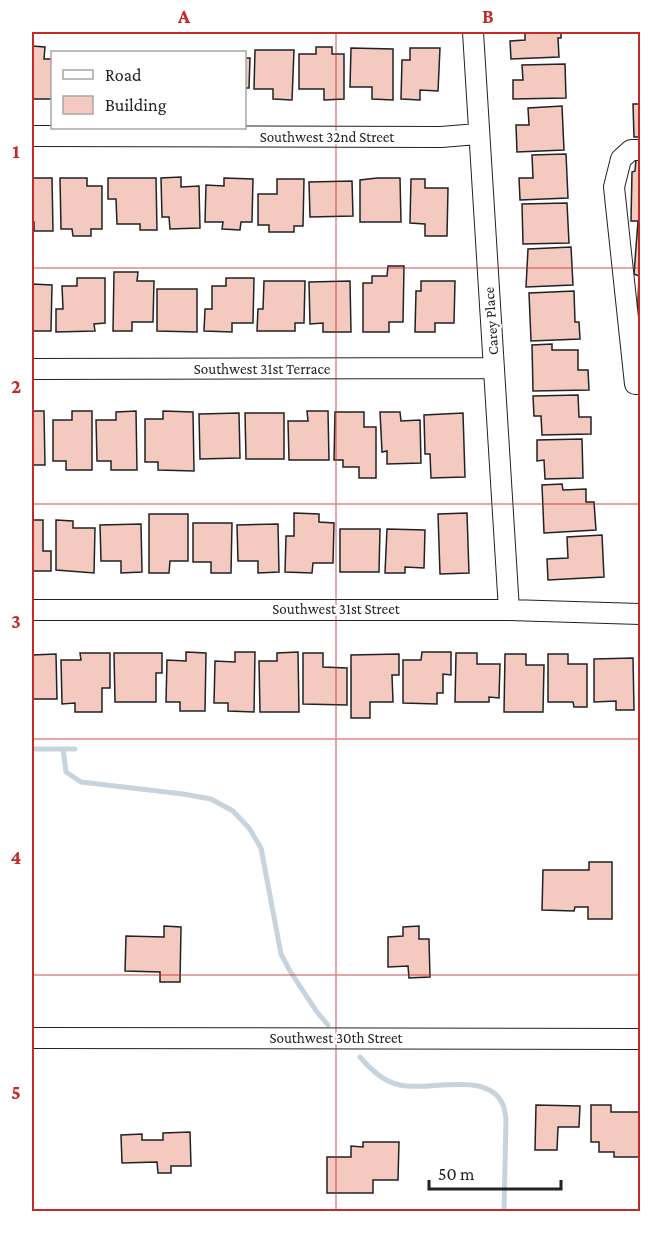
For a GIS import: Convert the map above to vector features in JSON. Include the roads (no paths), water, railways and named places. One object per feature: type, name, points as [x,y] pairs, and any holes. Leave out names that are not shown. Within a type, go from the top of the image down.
[{"type":"street","name":"Carey Place","points":[[473,32],[509,610]]},
{"type":"street","name":"Southwest 32nd Street","points":[[32,136],[441,137],[478,134]]},
{"type":"street","points":[[640,150],[631,150],[621,159],[614,187],[635,384],[640,384]]},
{"type":"street","name":"Southwest 31st Terrace","points":[[32,369],[494,368]]},
{"type":"street","name":"Southwest 31st Street","points":[[32,610],[509,610],[640,614]]},
{"type":"street","name":"Southwest 30th Street","points":[[32,1038],[640,1039]]},
{"type":"waterway","points":[[32,749],[63,749]]},
{"type":"waterway","points":[[75,749],[63,749],[66,772],[81,782],[211,799],[233,811],[249,828],[261,848],[281,954],[317,1012],[328,1025]]},
{"type":"waterway","points":[[360,1057],[380,1076],[400,1085],[474,1085],[496,1095],[504,1107],[506,1119],[504,1212]]}]
